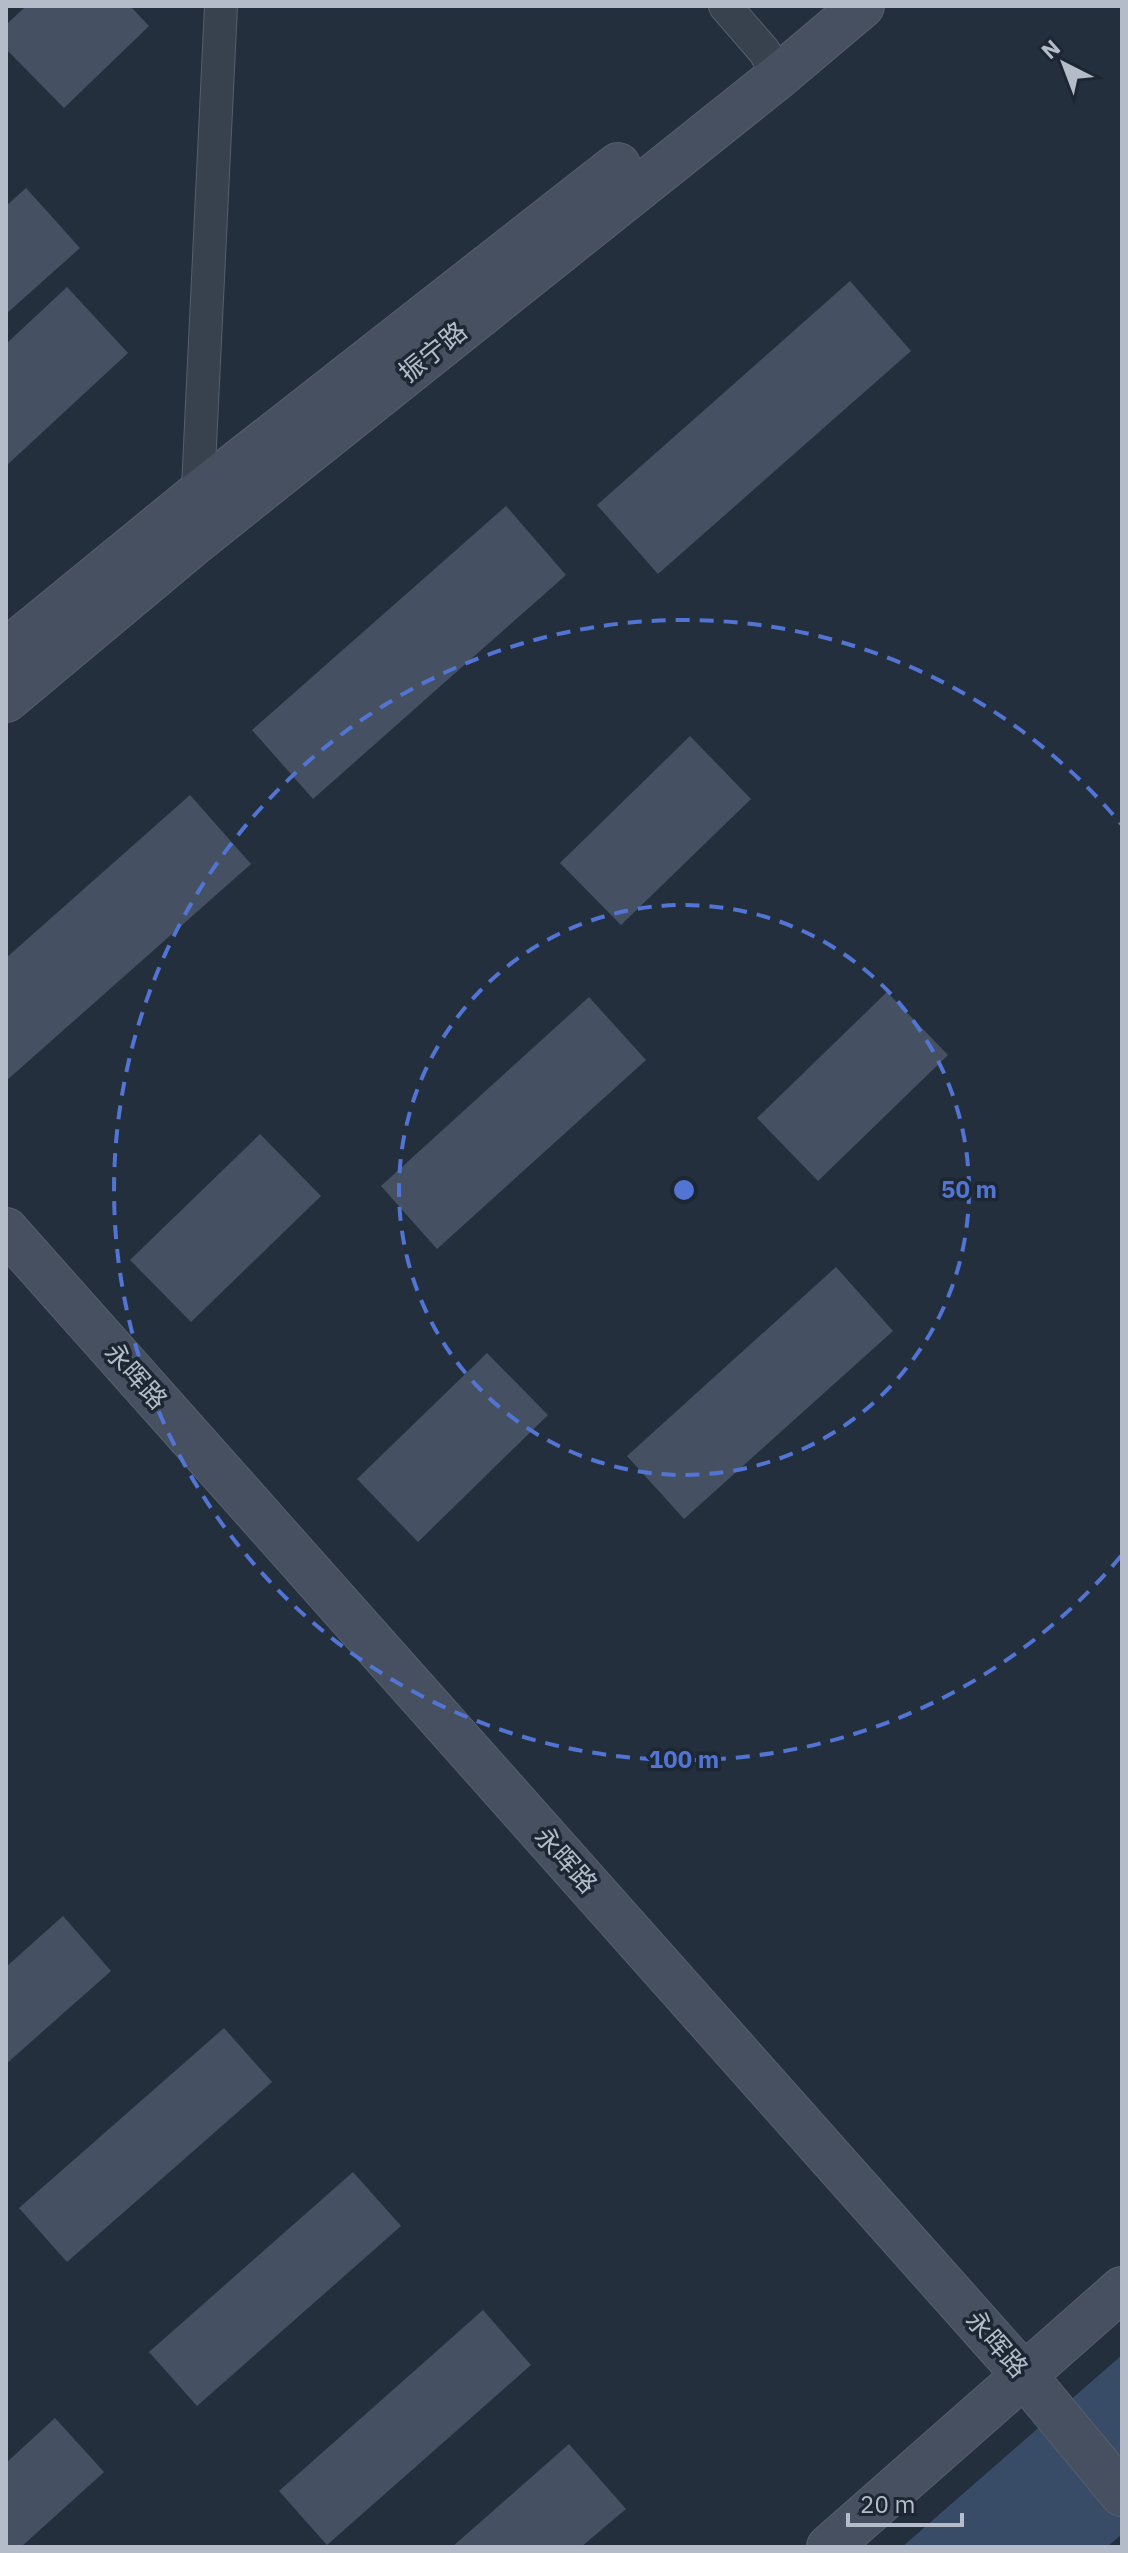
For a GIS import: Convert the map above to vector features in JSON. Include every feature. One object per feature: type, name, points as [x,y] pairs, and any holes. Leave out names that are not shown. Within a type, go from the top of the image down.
[{"type":"street","points":[[194,543],[221,6]]},
{"type":"street","points":[[725,6],[771,64]]},
{"type":"street","name":"振宁路","points":[[6,700],[771,64],[817,6]]},
{"type":"street","name":"振宁路","points":[[6,651],[198,494],[771,64],[862,6]]},
{"type":"street","name":"永晖路","points":[[6,1230],[1024,2375],[1122,2494]]},
{"type":"street","points":[[829,2547],[1122,2289]]},
{"type":"water","points":[[1122,2355],[1122,2534],[1107,2547],[902,2547]]},
{"type":"building","points":[[26,6],[130,6],[149,26],[64,108],[6,49],[6,25]]},
{"type":"building","points":[[26,188],[80,248],[6,314],[6,206]]},
{"type":"building","points":[[850,281],[911,351],[658,574],[597,505]]},
{"type":"building","points":[[67,287],[128,353],[6,466],[6,344]]},
{"type":"building","points":[[506,506],[566,575],[313,799],[252,730]]},
{"type":"building","points":[[690,736],[751,799],[621,925],[560,863]]},
{"type":"building","points":[[190,795],[251,864],[6,1081],[6,958]]},
{"type":"building","points":[[887,992],[948,1055],[818,1181],[757,1118]]},
{"type":"building","points":[[589,997],[646,1060],[437,1249],[381,1186]]},
{"type":"building","points":[[260,1134],[321,1196],[191,1322],[130,1260]]},
{"type":"building","points":[[836,1267],[893,1331],[684,1519],[627,1456]]},
{"type":"building","points":[[487,1353],[548,1415],[418,1542],[357,1479]]},
{"type":"building","points":[[63,1916],[111,1971],[6,2064],[6,1967]]},
{"type":"building","points":[[224,2028],[272,2082],[67,2262],[19,2208]]},
{"type":"building","points":[[353,2172],[401,2226],[197,2406],[149,2352]]},
{"type":"building","points":[[483,2310],[531,2365],[327,2545],[279,2491]]},
{"type":"building","points":[[55,2418],[104,2472],[21,2547],[6,2547],[6,2463]]},
{"type":"building","points":[[569,2444],[626,2509],[581,2547],[452,2547]]}]
